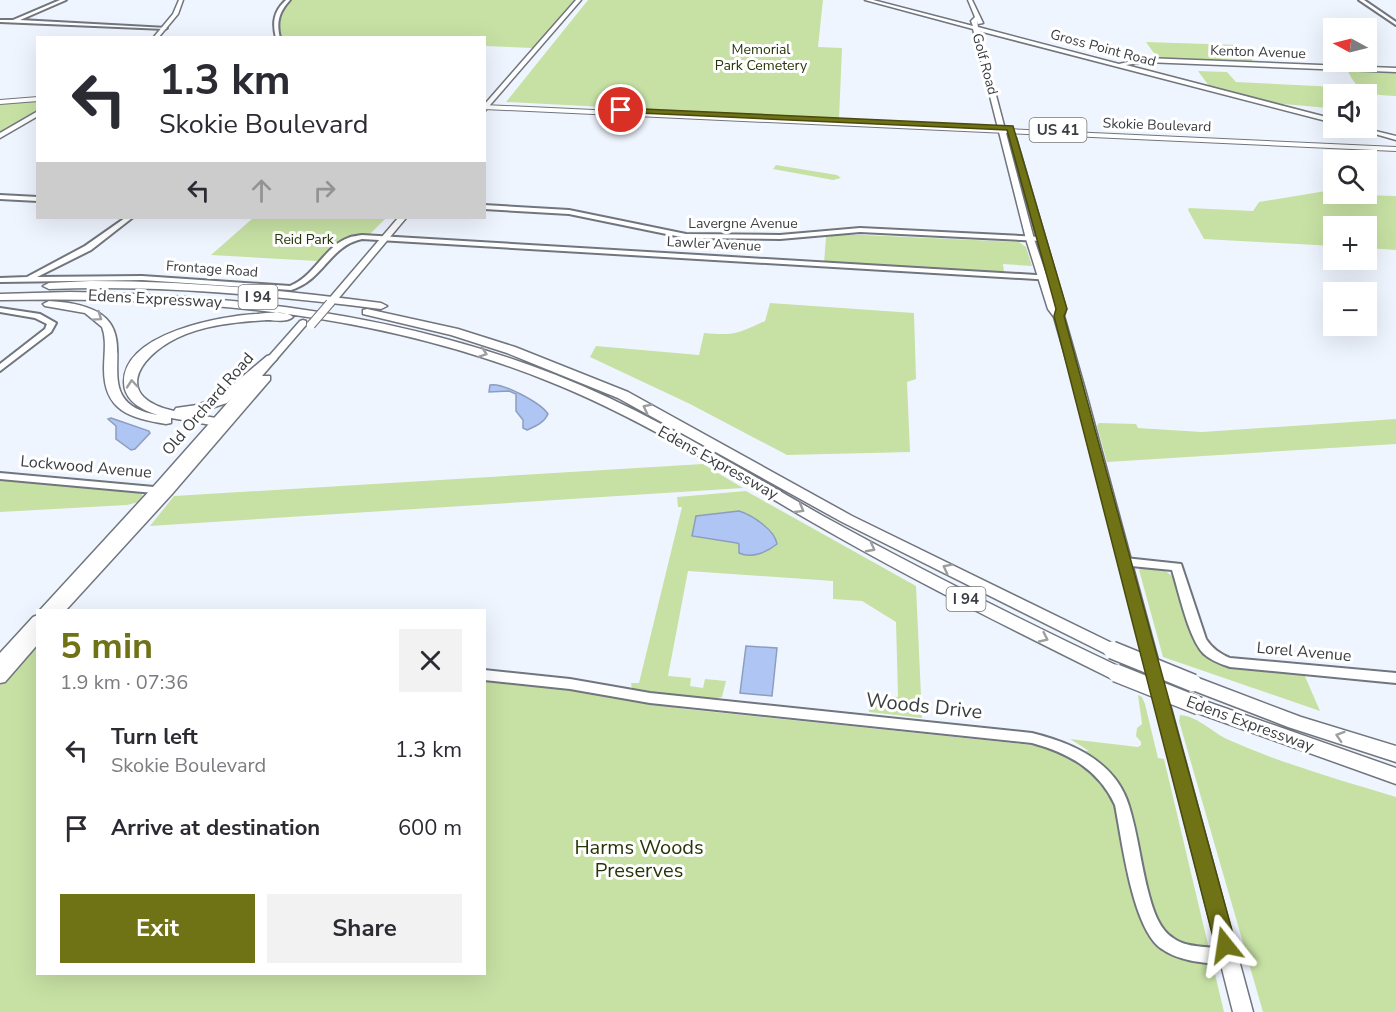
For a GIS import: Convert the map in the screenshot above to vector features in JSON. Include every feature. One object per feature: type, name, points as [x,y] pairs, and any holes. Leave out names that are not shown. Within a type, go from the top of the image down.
[{"type":"highway","name":"Edens Expressway","points":[[0,290],[24,284],[181,290],[300,302],[398,317],[511,350],[623,395],[847,519],[1112,650],[1294,722],[1396,754]]},
{"type":"highway","points":[[24,284],[157,284],[330,298],[413,312],[492,339],[511,350]]},
{"type":"highway","name":"Edens Expressway","points":[[0,297],[132,296],[248,304],[360,320],[427,336],[497,357],[592,394],[995,615],[1116,673],[1199,706],[1396,776]]},
{"type":"highway","points":[[0,303],[59,305],[95,314],[109,329],[111,388],[118,401],[133,411],[156,418],[217,422]]},
{"type":"highway","points":[[217,422],[174,416],[141,402],[133,394],[130,384],[132,373],[145,355],[159,344],[203,325],[236,318],[284,316],[427,336]]},
{"type":"highway","points":[[157,409],[189,410],[230,398],[256,371],[271,360]]},
{"type":"main road","points":[[157,36],[178,9],[181,0]]},
{"type":"main road","points":[[489,106],[579,0]]},
{"type":"main road","name":"Gross Point Road","points":[[867,0],[1323,118]]},
{"type":"main road","name":"Golf Road","points":[[970,0],[976,18],[979,20],[979,29],[1007,130],[1041,239],[1053,309],[1059,316],[1243,1012]]},
{"type":"main road","name":"Kenton Avenue","points":[[1120,65],[1145,60],[1396,70]]},
{"type":"main road","points":[[0,100],[36,98]]},
{"type":"main road","name":"Skokie Boulevard","points":[[489,106],[1396,147]]},
{"type":"main road","points":[[0,136],[36,114]]},
{"type":"main road","name":"Golf Road","points":[[1007,130],[1030,239],[1048,277]]},
{"type":"main road","points":[[1377,133],[1396,138]]},
{"type":"main road","name":"Old Orchard Road","points":[[330,298],[391,219]]},
{"type":"main road","name":"Old Orchard Road","points":[[60,609],[401,219]]},
{"type":"main road","name":"Old Orchard Road","points":[[47,609],[162,491],[217,422],[271,360],[307,324]]},
{"type":"main road","points":[[0,662],[36,628]]},
{"type":"main road","points":[[0,678],[36,628]]},
{"type":"street","points":[[0,27],[64,0]]},
{"type":"street","points":[[277,36],[275,28],[276,17],[288,0]]},
{"type":"street","points":[[1361,0],[1396,24]]},
{"type":"street","points":[[0,21],[165,28]]},
{"type":"street","points":[[0,197],[36,199]]},
{"type":"street","name":"Lavergne Avenue","points":[[486,207],[569,212],[686,236],[774,238],[860,230],[1041,239]]},
{"type":"street","points":[[24,284],[88,248],[128,219]]},
{"type":"street","name":"Frontage Road","points":[[0,280],[24,284],[142,278],[291,288],[306,280],[344,240],[356,237],[375,237]]},
{"type":"street","name":"Lawler Avenue","points":[[375,237],[1048,277]]},
{"type":"street","points":[[0,310],[37,316],[52,323],[48,330],[0,368]]},
{"type":"street","name":"Lockwood Avenue","points":[[0,476],[162,491]]},
{"type":"street","name":"Lorel Avenue","points":[[1125,562],[1177,567],[1200,639],[1211,654],[1230,662],[1396,678]]},
{"type":"street","name":"Woods Drive","points":[[486,675],[570,684],[650,698],[1032,738],[1058,744],[1100,770],[1117,789],[1147,914],[1154,933],[1166,943],[1185,951],[1228,957]]},
{"type":"green space","points":[[290,0],[577,0],[533,48],[486,46],[486,36],[280,36],[279,17]]},
{"type":"green space","name":"Memorial Park Cemetery","points":[[588,0],[823,0],[818,47],[842,48],[839,119],[506,102]]},
{"type":"green space","points":[[1146,42],[1238,45],[1254,62],[1158,59]]},
{"type":"green space","points":[[1198,71],[1227,72],[1236,82],[1323,86],[1323,108],[1272,103],[1209,86]]},
{"type":"green space","points":[[1396,71],[1396,96],[1377,94],[1377,84],[1356,84],[1348,72]]},
{"type":"green space","points":[[36,99],[36,111],[0,133],[0,102]]},
{"type":"green space","points":[[776,165],[837,175],[841,178],[833,180],[773,169]]},
{"type":"green space","points":[[1323,191],[1323,204],[1377,204],[1377,195],[1396,196],[1396,250],[1377,249],[1377,216],[1323,216],[1323,245],[1204,239],[1188,210],[1189,208],[1253,211],[1259,202]]},
{"type":"green space","name":"Reid Park","points":[[252,219],[385,219],[370,234],[341,240],[323,259],[317,261],[211,255]]},
{"type":"green space","points":[[841,234],[1019,242],[1026,247],[1032,266],[1003,264],[1004,272],[824,263],[826,237]]},
{"type":"green space","points":[[770,303],[914,313],[916,379],[907,382],[910,452],[787,455],[690,404],[590,357],[596,346],[699,355],[704,333],[736,333],[765,321]]},
{"type":"green space","points":[[1396,419],[1396,444],[1107,462],[1097,426],[1099,423],[1136,424],[1138,428],[1202,432]]},
{"type":"green space","points":[[703,464],[743,488],[150,526],[174,496]]},
{"type":"green space","points":[[0,480],[135,492],[142,494],[143,497],[139,502],[127,505],[0,512]]},
{"type":"green space","points":[[746,491],[916,586],[922,718],[869,712],[869,694],[898,697],[896,622],[862,601],[833,599],[833,581],[688,571],[668,676],[691,678],[690,686],[703,688],[705,679],[726,681],[722,697],[710,700],[632,689],[631,683],[639,683],[682,507],[678,507],[677,497]]},
{"type":"green space","points":[[1144,567],[1163,569],[1172,576],[1209,656],[1304,674],[1320,711],[1163,657],[1139,570]]},
{"type":"green space","name":"Harms Woods Preserves","points":[[36,644],[36,975],[486,975],[486,681],[574,691],[685,709],[1089,751],[1070,739],[1138,747],[1141,745],[1136,736],[1137,728],[1142,724],[1138,695],[1142,697],[1145,704],[1158,758],[1164,759],[1224,1012],[0,1012],[0,685]]},
{"type":"green space","points":[[1180,715],[1194,719],[1229,740],[1270,757],[1396,797],[1396,1012],[1263,1012],[1179,721]]},
{"type":"water","points":[[490,385],[521,394],[538,404],[548,414],[537,426],[527,430],[523,428],[523,420],[516,411],[516,394],[509,391],[489,392]]},
{"type":"water","points":[[111,418],[150,433],[135,449],[131,450],[116,439],[116,426],[108,419]]},
{"type":"water","points":[[739,511],[762,524],[772,534],[777,544],[764,552],[744,555],[739,553],[737,543],[692,536],[696,516]]},
{"type":"water","points":[[746,646],[777,648],[772,696],[740,693]]},
{"type":"route","points":[[621,110],[1011,128],[1061,309],[1059,316],[1106,486],[1225,945]]}]
